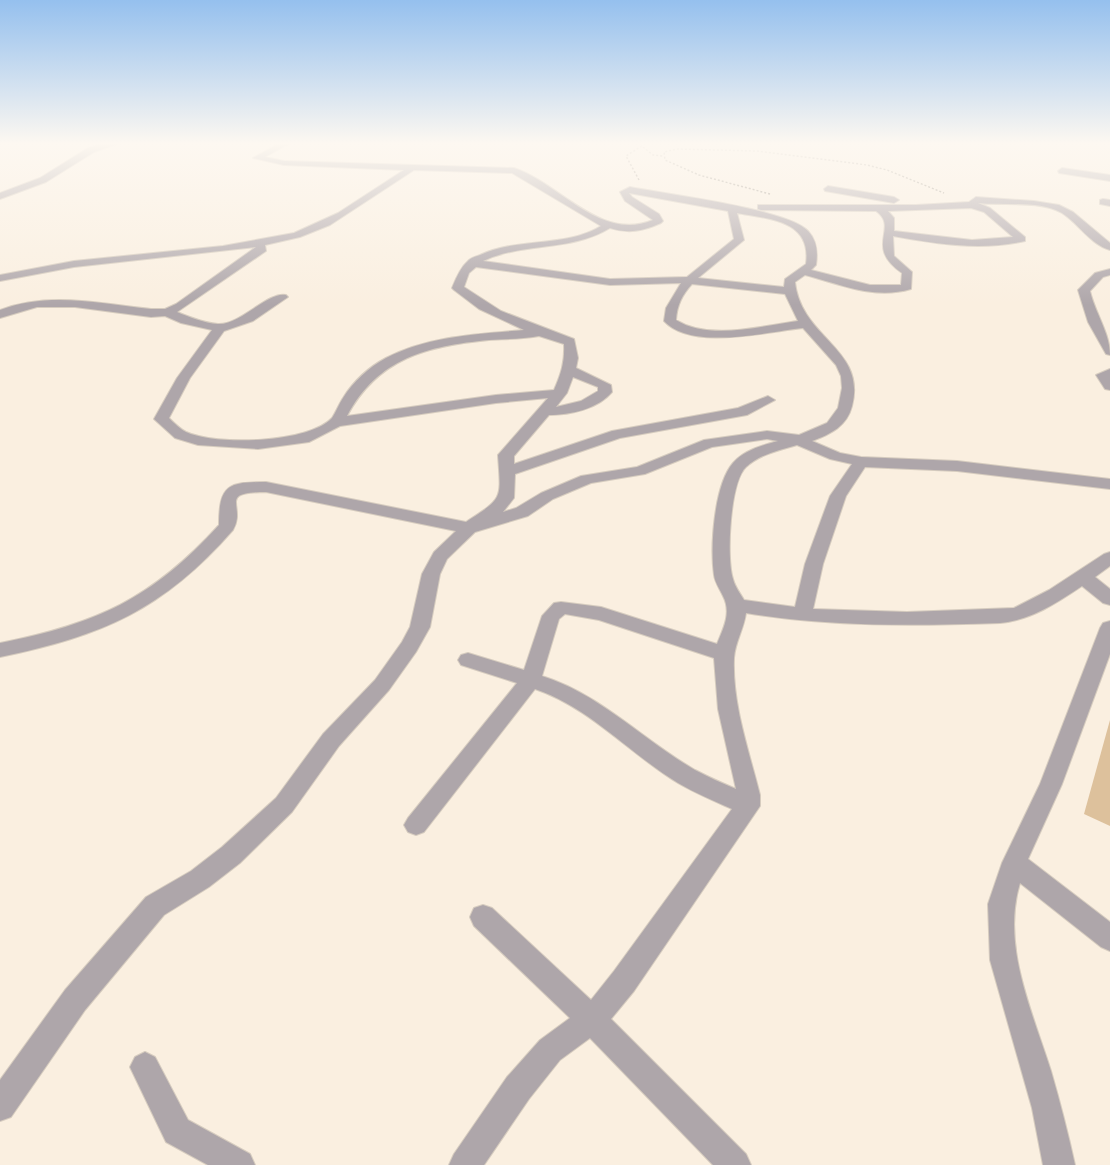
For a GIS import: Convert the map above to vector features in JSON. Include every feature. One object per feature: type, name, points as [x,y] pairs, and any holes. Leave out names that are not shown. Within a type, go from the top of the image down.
[{"type":"street","points":[[0,278],[69,264],[199,253],[298,234],[370,196]]},
{"type":"street","points":[[555,196],[607,226],[638,228],[651,226],[657,221],[656,216],[627,196]]},
{"type":"street","points":[[465,1165],[518,1088],[550,1050],[592,1020],[645,953],[748,806],[749,795],[725,701],[724,654],[734,627],[736,605],[723,577],[722,519],[736,467],[750,454],[827,430],[840,418],[850,385],[845,368],[803,324],[788,291],[789,281],[811,265],[814,251],[810,240],[799,227],[775,218],[667,196]]},
{"type":"street","points":[[870,196],[897,201],[901,207]]},
{"type":"street","points":[[717,207],[916,208],[974,203],[1060,208],[1097,241],[1110,247]]},
{"type":"street","points":[[890,233],[937,241],[976,244],[1021,239],[987,210],[974,203]]},
{"type":"street","points":[[803,271],[882,290],[905,289],[907,272],[890,259],[887,251],[890,233],[889,217],[877,207]]},
{"type":"street","points":[[732,210],[732,217],[740,236],[739,240],[699,270],[676,296],[670,310],[670,321],[681,328],[720,335],[761,327],[803,324]]},
{"type":"street","points":[[0,1106],[75,999],[155,906],[208,873],[284,805],[331,740],[382,685],[409,647],[420,627],[431,574],[440,556],[469,528],[500,507],[506,498],[508,484],[506,455],[560,393],[572,351],[570,342],[504,318],[467,296],[458,288],[459,278],[471,263],[507,249],[587,238],[607,226]]},
{"type":"street","points":[[0,314],[18,307],[48,302],[151,313],[167,312],[180,306],[262,249],[259,242]]},
{"type":"street","points":[[471,263],[610,282],[691,281],[788,291]]},
{"type":"street","points":[[1110,272],[1099,275],[1084,290],[1086,304],[1096,329],[1110,351]]},
{"type":"street","points":[[167,312],[185,320],[220,328],[249,318],[282,297]]},
{"type":"street","points":[[220,328],[184,378],[162,419],[180,435],[202,442],[258,445],[304,439],[336,422],[496,399],[560,393]]},
{"type":"street","points":[[336,422],[353,393],[370,375],[412,350],[444,341],[540,332]]},
{"type":"street","points":[[545,411],[559,412],[599,398],[605,392],[604,385],[596,380],[568,370]]},
{"type":"street","points":[[1110,373],[1103,375],[1110,386]]},
{"type":"street","points":[[507,472],[616,434],[742,412],[768,400]]},
{"type":"street","points":[[0,650],[71,634],[119,615],[164,587],[195,562],[227,526],[227,501],[234,491],[243,486],[295,492],[381,512],[469,528],[522,512],[547,496],[587,479],[640,471],[709,443],[766,435],[796,439],[835,456],[861,462],[957,466],[1110,484]]},
{"type":"street","points":[[802,615],[814,564],[838,496],[861,462]]},
{"type":"street","points":[[736,605],[854,620],[913,620],[1018,614],[1060,594],[1110,558]]},
{"type":"street","points":[[1082,576],[1110,599]]},
{"type":"street","points":[[416,825],[531,680],[551,616],[561,608],[601,614],[724,654]]},
{"type":"street","points":[[1059,1165],[1047,1108],[1003,960],[1000,904],[1014,863],[1051,784],[1110,628]]},
{"type":"street","points":[[468,660],[556,688],[579,701],[686,776],[748,806]]},
{"type":"street","points":[[1014,863],[1110,938]]},
{"type":"street","points":[[483,917],[592,1020],[735,1165]]},
{"type":"street","points":[[145,1067],[177,1131],[239,1165]]},
{"type":"path","points":[[953,196],[974,203]]},
{"type":"shaded area","points":[[1110,720],[1110,826],[1084,814]]}]
